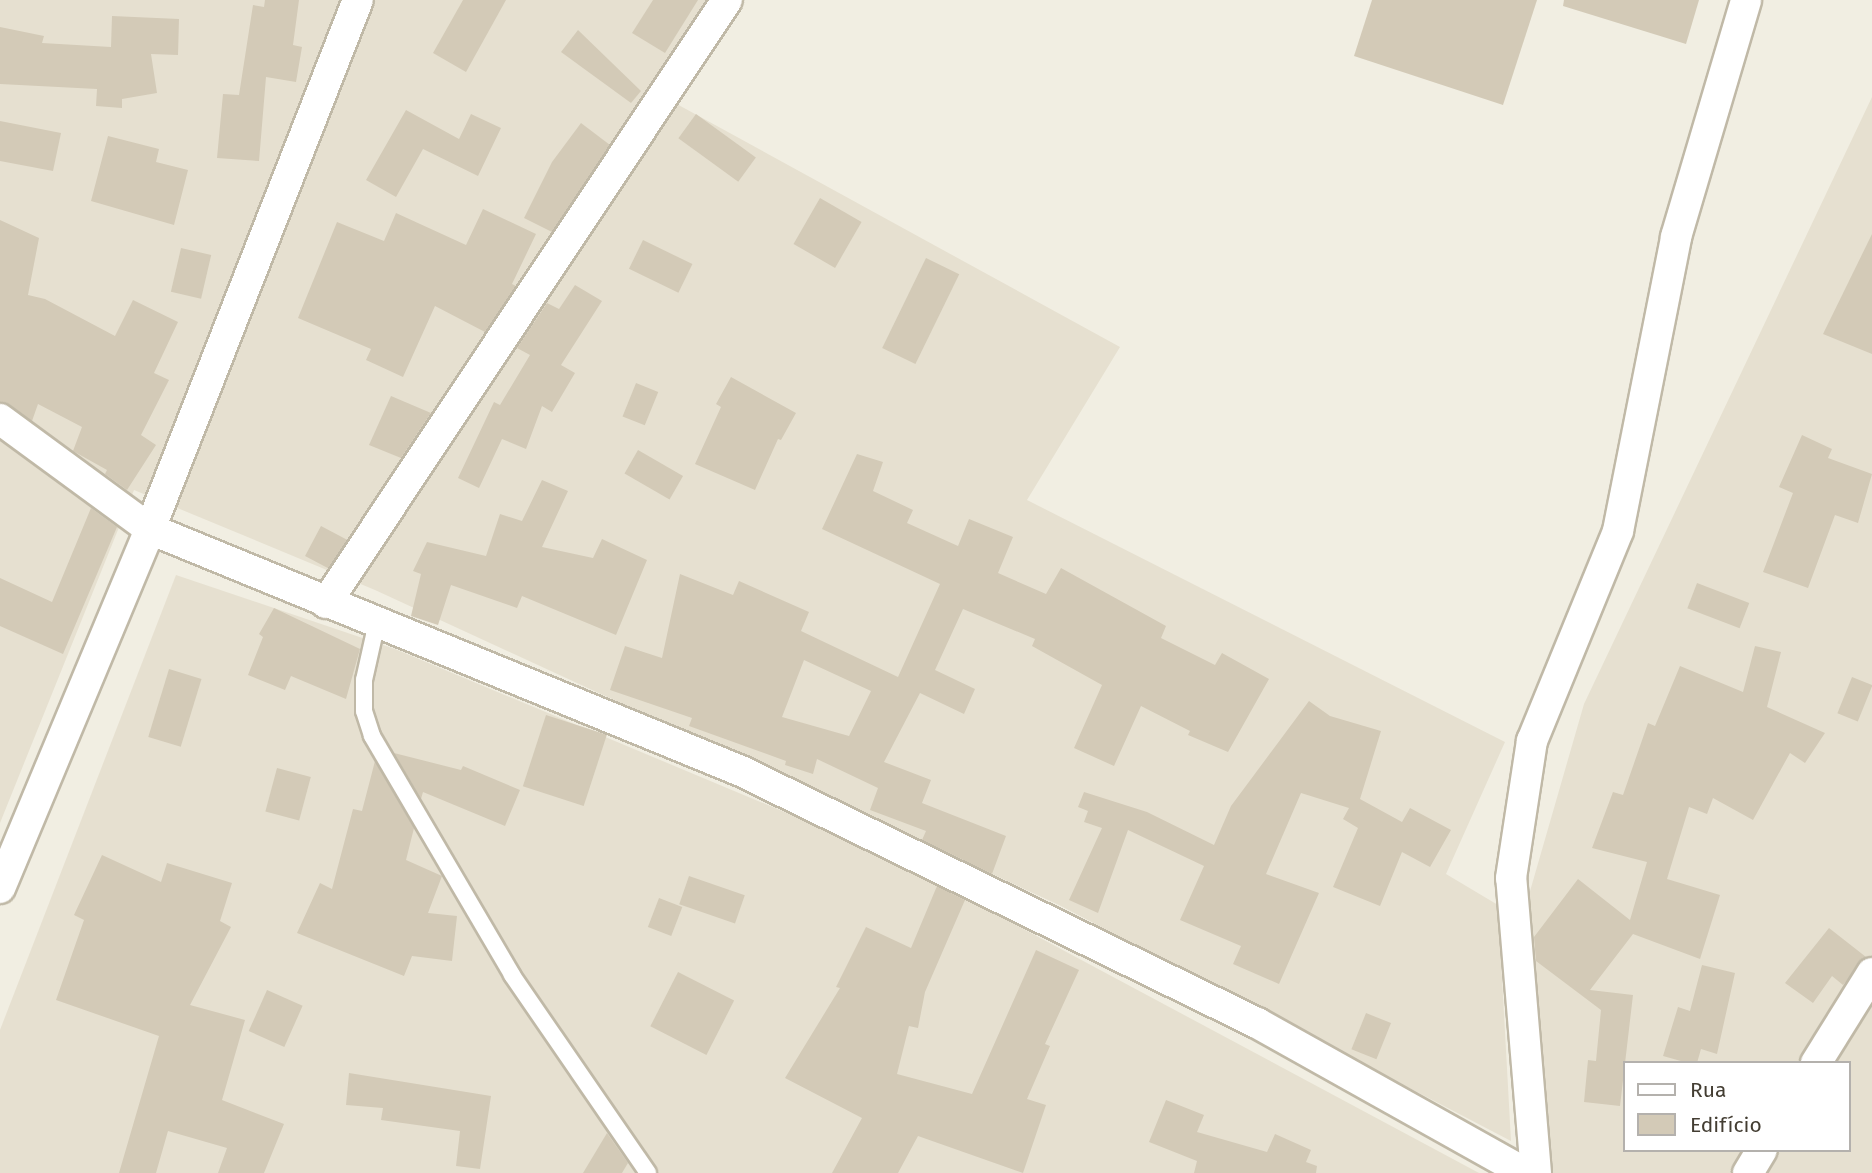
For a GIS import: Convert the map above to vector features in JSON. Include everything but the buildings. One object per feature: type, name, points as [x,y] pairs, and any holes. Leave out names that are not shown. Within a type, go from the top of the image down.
[{"type":"street","points":[[0,888],[150,529],[358,0]]},
{"type":"street","points":[[326,603],[727,0]]},
{"type":"street","points":[[1536,1173],[1511,878],[1532,741],[1618,531],[1676,237],[1746,0]]},
{"type":"street","points":[[0,419],[150,529],[741,771],[1077,931],[1257,1023],[1525,1173]]},
{"type":"street","points":[[1817,1061],[1872,973]]},
{"type":"street","points":[[1748,1173],[1761,1152]]},
{"type":"lane","points":[[377,622],[364,680],[364,711],[372,736],[512,975],[648,1173]]},
{"type":"shaded area","points":[[0,0],[719,0],[653,91],[1120,347],[1027,500],[1505,742],[1446,874],[1498,905],[1511,1141],[1059,905],[375,590],[134,490],[0,823]]},
{"type":"shaded area","points":[[1872,97],[1872,1173],[1551,1173],[1522,919],[1584,704]]},
{"type":"shaded area","points":[[176,575],[395,649],[880,852],[1479,1173],[0,1173],[0,1030]]}]
